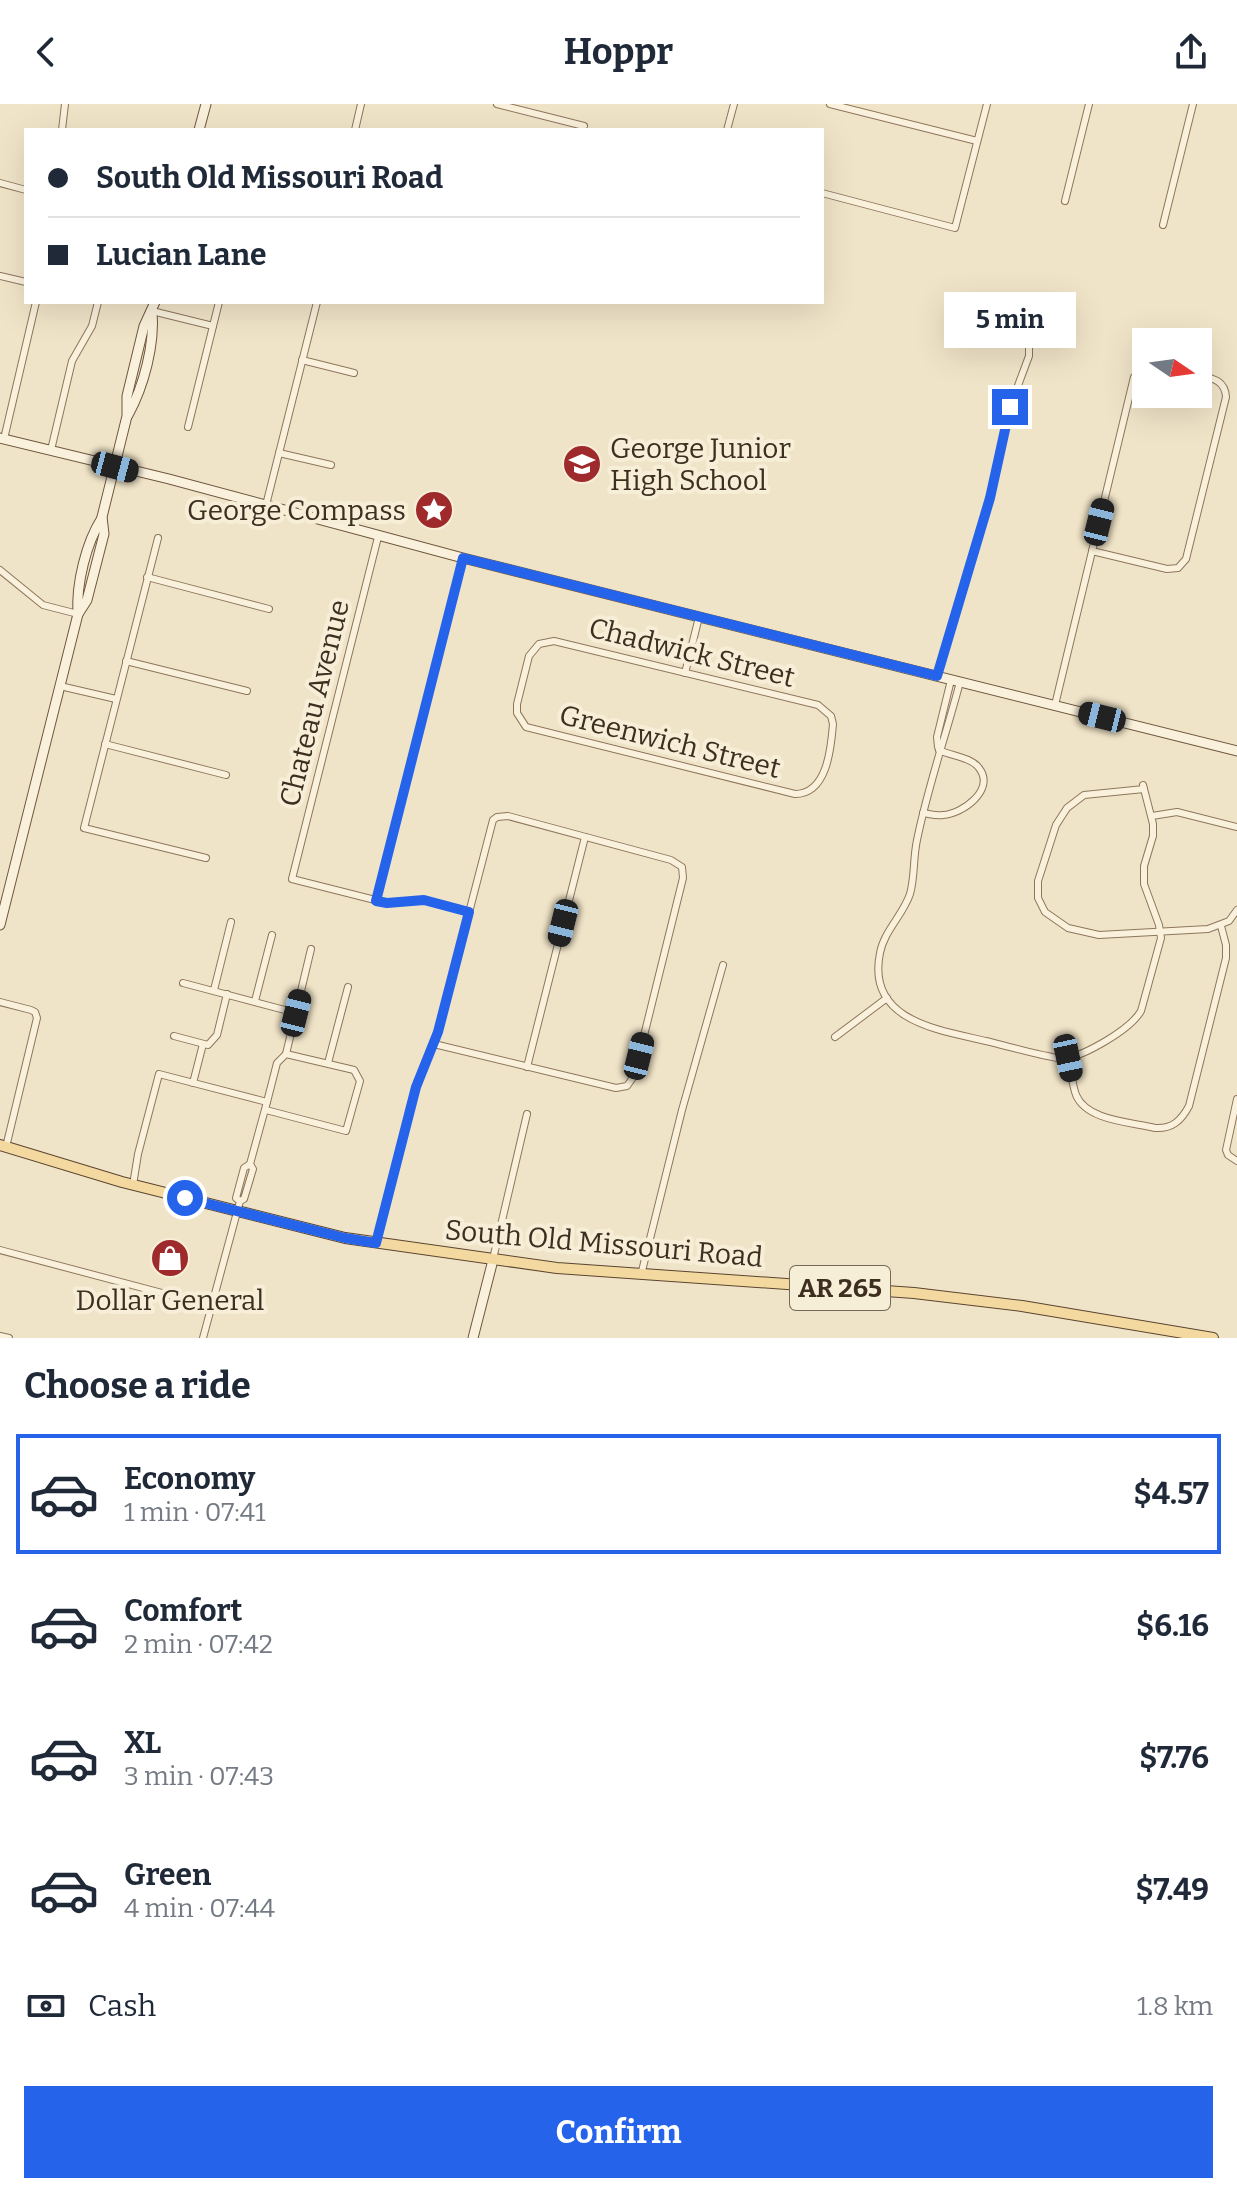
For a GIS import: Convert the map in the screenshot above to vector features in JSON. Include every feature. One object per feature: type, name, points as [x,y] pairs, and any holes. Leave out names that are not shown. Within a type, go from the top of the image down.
[{"type":"main road","name":"South Old Missouri Road","points":[[3,1146],[133,1185],[239,1207],[345,1238],[376,1243],[557,1268],[914,1293],[1022,1306],[1213,1338]]},
{"type":"street","points":[[62,128],[65,104]]},
{"type":"street","points":[[200,128],[206,104]]},
{"type":"street","points":[[355,128],[361,104]]},
{"type":"street","points":[[497,104],[584,126]]},
{"type":"street","points":[[728,128],[734,104]]},
{"type":"street","points":[[830,104],[977,141]]},
{"type":"street","points":[[824,194],[955,228],[987,104]]},
{"type":"street","points":[[1065,201],[1089,104]]},
{"type":"street","points":[[1163,225],[1193,104]]},
{"type":"street","points":[[0,183],[24,189]]},
{"type":"street","points":[[0,276],[24,282]]},
{"type":"street","points":[[36,304],[2,438],[266,505],[378,537],[1237,751]]},
{"type":"street","points":[[51,450],[72,361],[92,326],[98,304]]},
{"type":"street","points":[[188,427],[218,304]]},
{"type":"street","points":[[266,505],[316,304]]},
{"type":"street","points":[[0,925],[78,614],[77,597],[93,531],[102,517],[115,467],[127,416],[127,396],[144,326],[154,306],[213,326]]},
{"type":"street","points":[[937,676],[990,498],[1010,407],[1029,356],[1029,341],[1021,327]]},
{"type":"street","points":[[302,360],[354,373]]},
{"type":"street","points":[[1092,551],[1167,569],[1178,568],[1186,559],[1226,397],[1223,386],[1212,378]]},
{"type":"street","points":[[1055,705],[1132,385]]},
{"type":"street","points":[[279,453],[331,465]]},
{"type":"street","name":"Chateau Avenue","points":[[376,901],[292,879],[378,537]]},
{"type":"street","points":[[158,538],[84,828],[206,858]]},
{"type":"street","points":[[463,558],[376,901],[424,900],[469,912]]},
{"type":"street","points":[[0,570],[15,580],[34,600],[78,614]]},
{"type":"street","points":[[147,577],[269,609]]},
{"type":"street","points":[[685,673],[699,617]]},
{"type":"street","name":"Chadwick Street","points":[[521,722],[517,704],[529,656],[539,644],[554,641],[818,705],[831,716],[833,733],[822,776],[811,792]]},
{"type":"street","points":[[126,661],[247,691]]},
{"type":"street","points":[[956,681],[923,813],[909,896],[887,933],[880,953],[880,977],[887,998],[900,1013],[918,1024],[1056,1058],[1083,1053],[1138,1017],[1159,946],[1160,932],[1144,884],[1144,866],[1153,836],[1152,816],[1144,787],[1090,794],[1072,802],[1056,825],[1038,881],[1038,898],[1051,918],[1068,928],[1088,934],[1160,932],[1221,926],[1237,910]]},
{"type":"street","points":[[60,686],[116,699]]},
{"type":"street","name":"Greenwich Street","points":[[521,722],[534,730],[795,794],[811,792]]},
{"type":"street","points":[[105,744],[226,775]]},
{"type":"street","points":[[923,813],[941,816],[952,813],[977,797],[983,788],[983,775],[976,765],[939,750]]},
{"type":"street","points":[[1152,816],[1177,812],[1237,827]]},
{"type":"street","points":[[376,1243],[416,1087],[434,1044],[491,825],[497,817],[508,816],[671,860],[682,867],[683,878],[635,1071],[627,1086],[616,1088],[434,1044]]},
{"type":"street","points":[[527,1067],[585,837]]},
{"type":"street","points":[[214,990],[231,922]]},
{"type":"street","points":[[1068,1058],[1076,1095],[1082,1105],[1093,1113],[1155,1128],[1165,1129],[1176,1124],[1189,1106],[1226,958],[1221,926]]},
{"type":"street","points":[[255,1001],[272,935]]},
{"type":"street","points":[[203,1338],[239,1207],[253,1169],[250,1164],[277,1063],[286,1054],[311,949]]},
{"type":"street","points":[[641,1275],[682,1110],[723,965]]},
{"type":"street","points":[[183,983],[296,1013]]},
{"type":"street","points":[[328,1063],[348,987]]},
{"type":"street","points":[[174,1036],[208,1045],[217,1035],[227,994]]},
{"type":"street","points":[[835,1037],[887,998]]},
{"type":"street","points":[[0,1002],[31,1010],[37,1018],[3,1146]]},
{"type":"street","points":[[193,1083],[203,1044]]},
{"type":"street","points":[[133,1185],[159,1074],[346,1131],[359,1075],[354,1070],[286,1054]]},
{"type":"street","points":[[1237,1099],[1226,1150],[1237,1161]]},
{"type":"street","points":[[473,1338],[527,1114]]},
{"type":"street","points":[[0,1250],[211,1306]]},
{"type":"street","points":[[0,1336],[9,1338]]},
{"type":"place","name":"George Junior High School","points":[[582,464]]},
{"type":"place","name":"George Compass","points":[[434,510]]},
{"type":"place","name":"Dollar General","points":[[170,1258]]},
{"type":"route","points":[[185,1198],[376,1243],[416,1087],[438,1032],[469,912],[424,900],[376,901],[463,558],[937,676],[990,498],[1010,407]]}]
